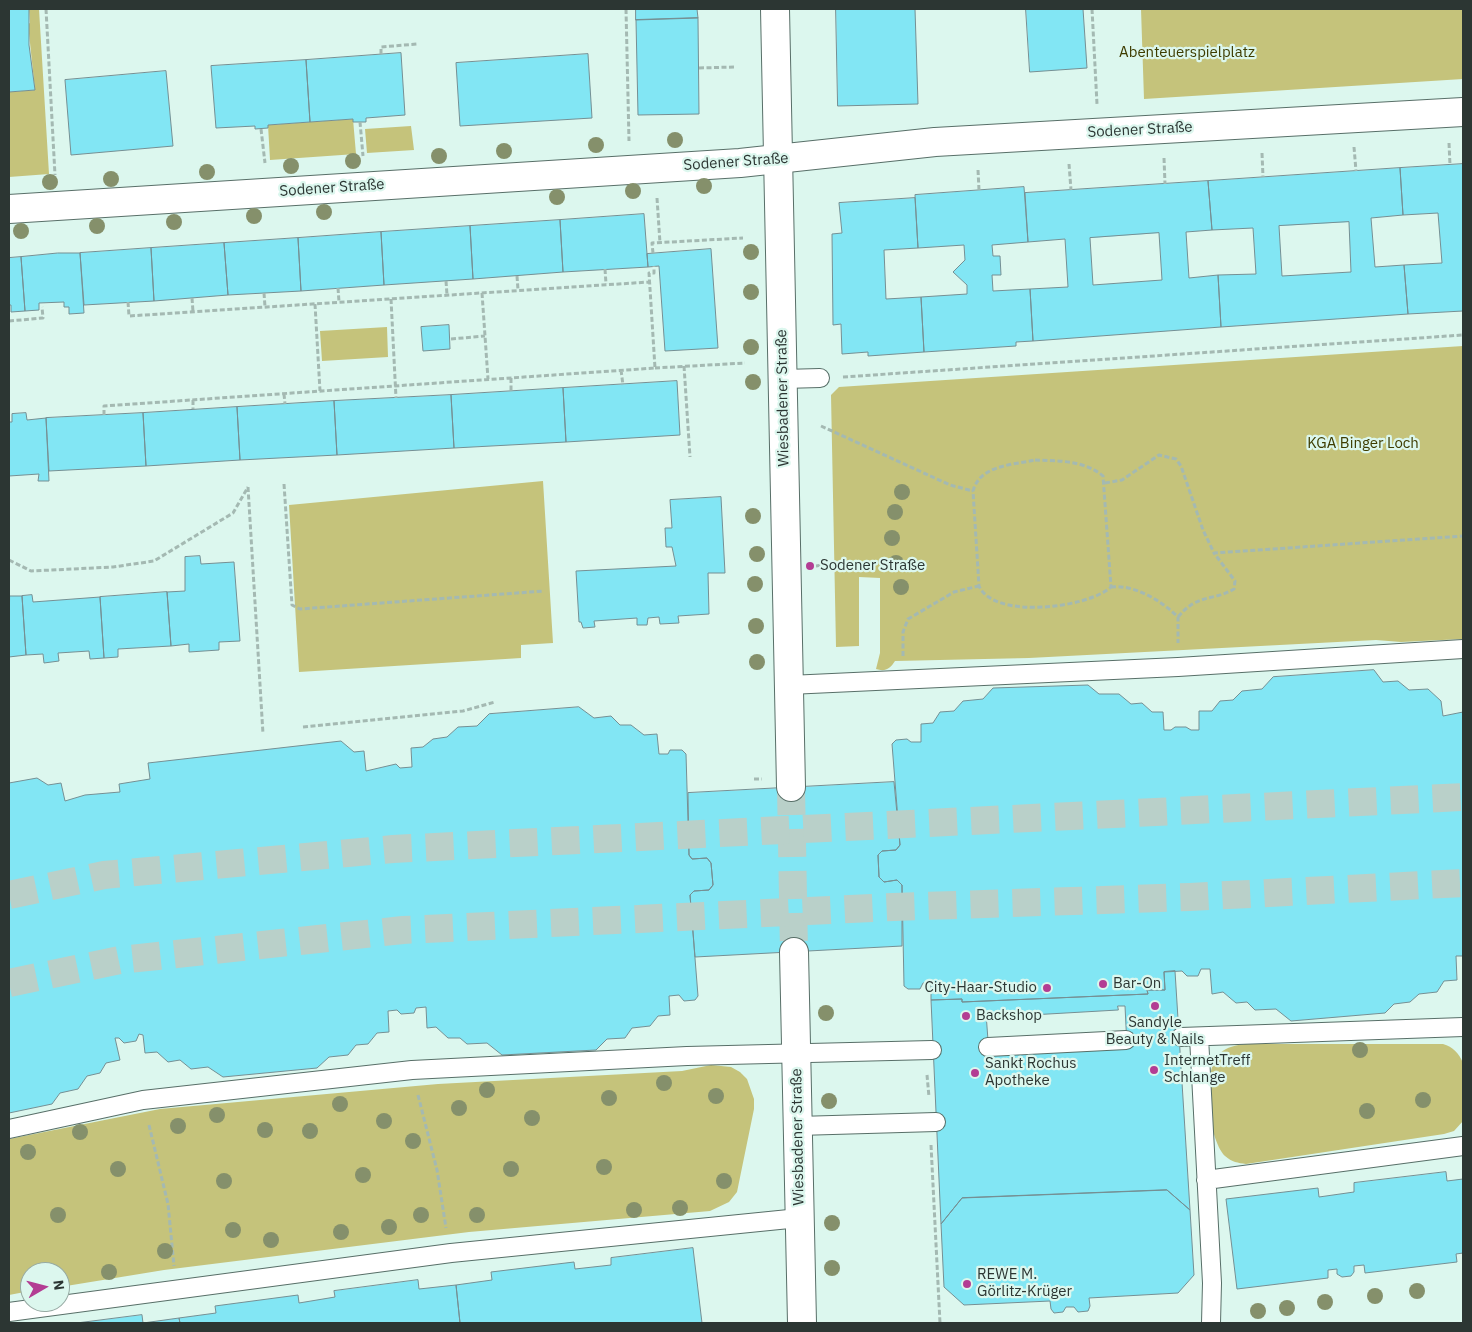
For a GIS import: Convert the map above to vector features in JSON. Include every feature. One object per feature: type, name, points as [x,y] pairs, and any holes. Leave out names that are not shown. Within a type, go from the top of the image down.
[{"type":"street","name":"Wiesbadener Straße","points":[[775,9],[791,787]]},
{"type":"street","name":"Sodener Straße","points":[[9,209],[778,160],[935,142],[1463,112]]},
{"type":"street","name":"Wiesbadener Straße","points":[[794,952],[802,1323]]},
{"type":"lane","points":[[783,379],[820,378]]},
{"type":"lane","points":[[789,685],[1178,667],[1463,648]]},
{"type":"lane","points":[[1181,1037],[1463,1026]]},
{"type":"lane","points":[[1199,1037],[1212,1283],[1211,1323]]},
{"type":"lane","points":[[988,1047],[1126,1040]]},
{"type":"lane","points":[[9,1129],[143,1100],[412,1070],[687,1056],[929,1050]]},
{"type":"lane","points":[[798,1126],[933,1122]]},
{"type":"lane","points":[[1206,1180],[1463,1146]]},
{"type":"lane","points":[[9,1312],[451,1253],[799,1218]]},
{"type":"path","points":[[46,9],[57,206]]},
{"type":"path","points":[[626,9],[643,169],[660,243]]},
{"type":"path","points":[[1092,9],[1097,108]]},
{"type":"path","points":[[381,54],[380,47],[417,44]]},
{"type":"path","points":[[699,68],[734,67]]},
{"type":"path","points":[[360,122],[366,186]]},
{"type":"path","points":[[1449,139],[1450,165]]},
{"type":"path","points":[[1354,145],[1356,171]]},
{"type":"path","points":[[1262,151],[1263,177]]},
{"type":"path","points":[[1164,157],[1165,184]]},
{"type":"path","points":[[1069,164],[1071,190]]},
{"type":"path","points":[[978,170],[979,190]]},
{"type":"path","points":[[653,253],[652,243],[743,238]]},
{"type":"path","points":[[654,266],[654,273],[649,273],[649,282],[655,368]]},
{"type":"path","points":[[605,270],[606,284]]},
{"type":"path","points":[[517,276],[518,290]]},
{"type":"path","points":[[446,280],[447,295]]},
{"type":"path","points":[[128,302],[129,316],[649,282]]},
{"type":"path","points":[[338,288],[339,302]]},
{"type":"path","points":[[264,293],[265,307]]},
{"type":"path","points":[[482,293],[488,379]]},
{"type":"path","points":[[192,298],[193,312]]},
{"type":"path","points":[[391,299],[396,398]]},
{"type":"path","points":[[314,304],[320,391]]},
{"type":"path","points":[[9,321],[43,318],[42,307]]},
{"type":"path","points":[[820,378],[1463,335]]},
{"type":"path","points":[[451,339],[485,336]]},
{"type":"path","points":[[104,415],[104,406],[745,363]]},
{"type":"path","points":[[684,366],[690,458]]},
{"type":"path","points":[[620,370],[623,384]]},
{"type":"path","points":[[510,378],[511,391]]},
{"type":"path","points":[[284,394],[285,404]]},
{"type":"path","points":[[193,400],[193,409]]},
{"type":"path","points":[[821,426],[950,485],[973,491]]},
{"type":"path","points":[[1105,484],[1122,480],[1159,455],[1176,459],[1182,466],[1203,530],[1214,553],[1235,581],[1234,589],[1226,594],[1198,600],[1187,606],[1178,617],[1178,667]]},
{"type":"path","points":[[1111,587],[1105,484],[1103,476],[1096,470],[1081,464],[1035,460],[985,472],[975,482],[973,491],[979,586],[983,595],[992,601],[1008,605],[1047,607],[1089,599],[1104,593],[1111,587],[1121,586],[1163,603],[1178,617]]},
{"type":"path","points":[[284,484],[292,605],[300,609],[544,591]]},
{"type":"path","points":[[9,560],[30,571],[113,567],[154,561],[233,513],[248,487],[263,734]]},
{"type":"path","points":[[1214,553],[1463,536]]},
{"type":"path","points":[[903,680],[903,632],[908,619],[954,592],[979,586]]},
{"type":"path","points":[[302,727],[463,711],[495,702]]},
{"type":"path","points":[[929,1050],[940,1323]]},
{"type":"path","points":[[412,1070],[437,1170],[451,1253]]},
{"type":"path","points":[[143,1100],[168,1204],[176,1290]]},
{"type":"green space","points":[[29,9],[39,9],[49,174],[9,177],[9,92],[35,90],[28,24],[30,23]]},
{"type":"green space","name":"Abenteuerspielplatz","points":[[1141,9],[1463,9],[1463,79],[1144,99]]},
{"type":"green space","points":[[353,119],[356,154],[270,160],[268,125]]},
{"type":"green space","points":[[411,126],[414,150],[367,153],[365,129]]},
{"type":"green space","points":[[387,327],[388,357],[322,361],[320,331]]},
{"type":"green space","name":"KGA Binger Loch","points":[[1463,346],[1463,639],[1401,642],[1376,640],[1029,658],[895,661],[889,668],[882,670],[876,669],[880,653],[880,578],[859,577],[859,646],[836,647],[831,395],[839,387]]},
{"type":"green space","points":[[543,481],[553,643],[521,645],[521,658],[299,672],[289,505]]},
{"type":"green space","points":[[1245,1044],[1443,1044],[1455,1051],[1463,1063],[1463,1121],[1454,1131],[1444,1134],[1246,1164],[1235,1162],[1225,1156],[1214,1135],[1209,1104],[1210,1074],[1214,1062],[1220,1053],[1226,1049]]},
{"type":"green space","points":[[711,1065],[731,1067],[747,1079],[754,1099],[754,1109],[737,1192],[729,1202],[710,1211],[469,1232],[164,1270],[70,1285],[70,1262],[20,1262],[20,1293],[9,1295],[9,1139],[160,1109],[438,1084],[682,1071]]},
{"type":"building","points":[[9,9],[29,9],[29,45],[35,90],[9,92]]},
{"type":"building","points":[[636,9],[697,9],[698,18],[636,20]]},
{"type":"building","points":[[836,9],[915,9],[918,104],[838,106]]},
{"type":"building","points":[[1026,9],[1083,9],[1087,68],[1030,72]]},
{"type":"building","points":[[698,18],[699,114],[638,115],[636,20]]},
{"type":"building","points":[[401,53],[405,115],[366,118],[366,122],[353,122],[353,119],[310,122],[306,60]]},
{"type":"building","points":[[588,54],[592,118],[460,126],[456,63]]},
{"type":"building","points":[[306,60],[310,122],[268,125],[268,128],[255,129],[255,126],[216,128],[211,66]]},
{"type":"building","points":[[166,71],[173,146],[71,155],[65,80]]},
{"type":"building","points":[[1463,164],[1463,311],[1408,314],[1404,265],[1442,263],[1438,213],[1403,215],[1400,168]]},
{"type":"building","points":[[1400,168],[1403,215],[1371,218],[1375,267],[1404,265],[1408,314],[1221,327],[1218,275],[1256,274],[1253,228],[1212,230],[1208,181]],"holes":[[[1349,222],[1351,272],[1282,276],[1279,226]]]},
{"type":"building","points":[[1208,181],[1212,230],[1186,232],[1189,278],[1218,275],[1221,327],[1033,341],[1030,289],[1068,287],[1065,239],[1028,242],[1025,193]],"holes":[[[1159,233],[1162,280],[1093,285],[1090,238]]]},
{"type":"building","points":[[1024,187],[1028,242],[992,245],[993,256],[1000,256],[1001,275],[992,275],[993,291],[1030,289],[1033,341],[1016,342],[1016,346],[924,352],[921,297],[967,294],[967,285],[953,272],[965,260],[964,245],[918,248],[915,195]]},
{"type":"building","points":[[915,198],[918,248],[884,250],[886,299],[921,297],[924,352],[868,356],[868,352],[842,354],[841,324],[833,325],[832,234],[842,233],[839,203]]},
{"type":"building","points":[[644,214],[648,267],[563,272],[560,220]]},
{"type":"building","points":[[560,220],[563,272],[473,279],[470,226]]},
{"type":"building","points":[[470,226],[473,279],[384,285],[381,232]]},
{"type":"building","points":[[381,232],[384,285],[301,291],[298,238]]},
{"type":"building","points":[[298,238],[301,291],[228,295],[224,243]]},
{"type":"building","points":[[224,243],[228,295],[154,301],[151,248]]},
{"type":"building","points":[[151,248],[154,301],[84,305],[80,253]]},
{"type":"building","points":[[711,249],[718,348],[665,351],[659,266],[648,267],[647,254]]},
{"type":"building","points":[[80,253],[84,313],[69,314],[69,307],[64,307],[64,302],[39,303],[39,310],[25,311],[21,257]]},
{"type":"building","points":[[21,257],[25,311],[11,312],[11,305],[9,305],[9,258]]},
{"type":"building","points":[[449,325],[450,349],[423,351],[421,327]]},
{"type":"building","points":[[677,381],[680,435],[566,442],[563,388]]},
{"type":"building","points":[[563,388],[566,442],[454,448],[451,395]]},
{"type":"building","points":[[451,395],[454,448],[337,455],[334,401]]},
{"type":"building","points":[[334,401],[337,455],[240,460],[237,407]]},
{"type":"building","points":[[237,407],[240,460],[146,466],[143,413]]},
{"type":"building","points":[[26,413],[27,420],[46,418],[49,481],[38,481],[39,474],[9,476],[9,422],[12,422],[12,414]]},
{"type":"building","points":[[143,413],[146,466],[49,471],[46,418]]},
{"type":"building","points":[[721,497],[725,573],[708,573],[709,614],[678,616],[679,623],[660,624],[659,617],[648,618],[647,625],[637,625],[637,618],[594,621],[595,627],[583,628],[581,622],[579,622],[576,571],[676,566],[672,547],[666,547],[665,528],[672,528],[670,500]]},
{"type":"building","points":[[200,556],[201,564],[234,562],[240,641],[219,642],[219,650],[189,652],[189,644],[171,646],[167,592],[185,591],[185,557]]},
{"type":"building","points":[[167,592],[171,646],[118,649],[118,657],[104,658],[100,597]]},
{"type":"building","points":[[32,595],[33,602],[100,597],[104,658],[90,659],[89,651],[58,653],[59,661],[44,663],[43,654],[26,655],[22,596]]},
{"type":"building","points":[[10,596],[22,596],[26,655],[9,657]]},
{"type":"building","points":[[1374,670],[1383,682],[1398,681],[1409,690],[1428,689],[1441,701],[1443,716],[1463,712],[1463,956],[1456,956],[1457,980],[1444,981],[1437,992],[1419,994],[1410,1002],[1394,1004],[1385,1013],[1291,1021],[1276,1009],[1255,1010],[1247,1002],[1236,1003],[1223,992],[1212,994],[1210,969],[1201,969],[1198,976],[1187,976],[1182,971],[1164,972],[1165,990],[1147,990],[1148,994],[962,1002],[962,999],[931,1000],[931,982],[923,983],[920,989],[908,989],[904,986],[902,885],[897,880],[884,882],[879,877],[878,855],[882,851],[896,850],[900,845],[892,744],[896,740],[907,739],[911,742],[921,742],[921,724],[933,723],[940,712],[954,711],[963,701],[983,699],[993,688],[1088,685],[1099,694],[1119,694],[1131,704],[1142,703],[1152,712],[1163,712],[1164,730],[1186,727],[1191,730],[1199,730],[1199,711],[1212,711],[1220,701],[1233,700],[1242,691],[1262,689],[1273,677]]},
{"type":"building","points":[[579,707],[594,718],[611,716],[620,725],[631,725],[644,735],[657,734],[659,754],[668,754],[670,750],[682,750],[686,754],[689,855],[692,859],[707,858],[711,863],[713,885],[709,890],[694,891],[690,895],[698,996],[695,1000],[684,1001],[679,995],[669,996],[670,1015],[658,1016],[650,1026],[632,1028],[625,1038],[607,1039],[596,1050],[502,1055],[487,1043],[467,1044],[460,1038],[448,1038],[436,1027],[427,1028],[426,1007],[416,1008],[414,1013],[401,1014],[397,1010],[388,1011],[389,1032],[377,1033],[368,1044],[356,1045],[348,1055],[329,1057],[317,1068],[223,1077],[208,1067],[191,1069],[180,1060],[168,1062],[157,1052],[145,1053],[143,1035],[139,1034],[136,1041],[124,1043],[119,1038],[115,1038],[120,1060],[106,1063],[100,1073],[87,1076],[78,1089],[60,1093],[52,1104],[9,1113],[9,783],[37,778],[48,785],[61,783],[65,801],[85,795],[120,792],[119,784],[150,779],[148,763],[341,741],[354,752],[364,751],[366,771],[396,764],[400,768],[412,767],[411,748],[423,747],[433,739],[447,737],[458,727],[477,726],[489,714]]},
{"type":"building","points":[[894,782],[900,845],[896,850],[882,851],[878,855],[879,877],[884,882],[897,880],[902,885],[902,946],[695,957],[690,895],[694,891],[709,890],[713,885],[711,863],[707,858],[692,859],[689,855],[688,793]]},
{"type":"building","points":[[1175,971],[1190,1210],[1167,1190],[962,1198],[941,1224],[931,1000],[962,999],[962,1002],[1148,994],[1147,990],[1165,990],[1164,972]],"holes":[[[1118,1006],[1125,1006],[1127,1047],[989,1054],[986,1013],[992,1013],[996,1017],[1118,1010]]]},
{"type":"building","points":[[1446,1172],[1447,1181],[1463,1179],[1463,1253],[1456,1254],[1457,1262],[1365,1273],[1364,1265],[1354,1266],[1354,1272],[1351,1276],[1342,1277],[1337,1274],[1337,1269],[1328,1270],[1328,1278],[1237,1289],[1226,1199],[1318,1188],[1319,1197],[1354,1192],[1354,1183]]},
{"type":"building","points":[[1167,1190],[1190,1210],[1194,1275],[1178,1293],[1089,1298],[1090,1306],[1088,1311],[1078,1312],[1074,1307],[1066,1307],[1063,1312],[1054,1313],[1051,1309],[1050,1301],[964,1305],[944,1287],[941,1224],[962,1198]]},
{"type":"building","points":[[693,1248],[702,1323],[460,1323],[456,1285],[492,1280],[491,1272],[574,1262],[575,1269],[611,1265],[611,1258]]},
{"type":"building","points":[[418,1280],[419,1289],[456,1285],[460,1323],[180,1323],[179,1318],[216,1313],[215,1306],[298,1295],[299,1303],[335,1297],[334,1291]]},
{"type":"building","points":[[142,1315],[143,1323],[77,1323]]},
{"type":"building","points":[[179,1318],[180,1323],[143,1323]]},
{"type":"tunnel","points":[[791,787],[794,952]]},
{"type":"tunnel","points":[[9,895],[104,875],[393,849],[1463,797]]},
{"type":"tunnel","points":[[9,983],[120,960],[403,930],[894,907],[1190,897],[1463,883]]},
{"type":"place","name":"Sodener Straße","points":[[810,566]]},
{"type":"place","name":"Bar-On","points":[[1103,984]]},
{"type":"place","name":"City-Haar-Studio","points":[[1047,988]]},
{"type":"place","name":"Sandyle Beauty & Nails","points":[[1155,1006]]},
{"type":"place","name":"Backshop","points":[[966,1016]]},
{"type":"place","name":"InternetTreff Schlange","points":[[1154,1070]]},
{"type":"place","name":"Sankt Rochus Apotheke","points":[[975,1073]]},
{"type":"place","name":"REWE M. Görlitz-Krüger","points":[[967,1284]]}]
